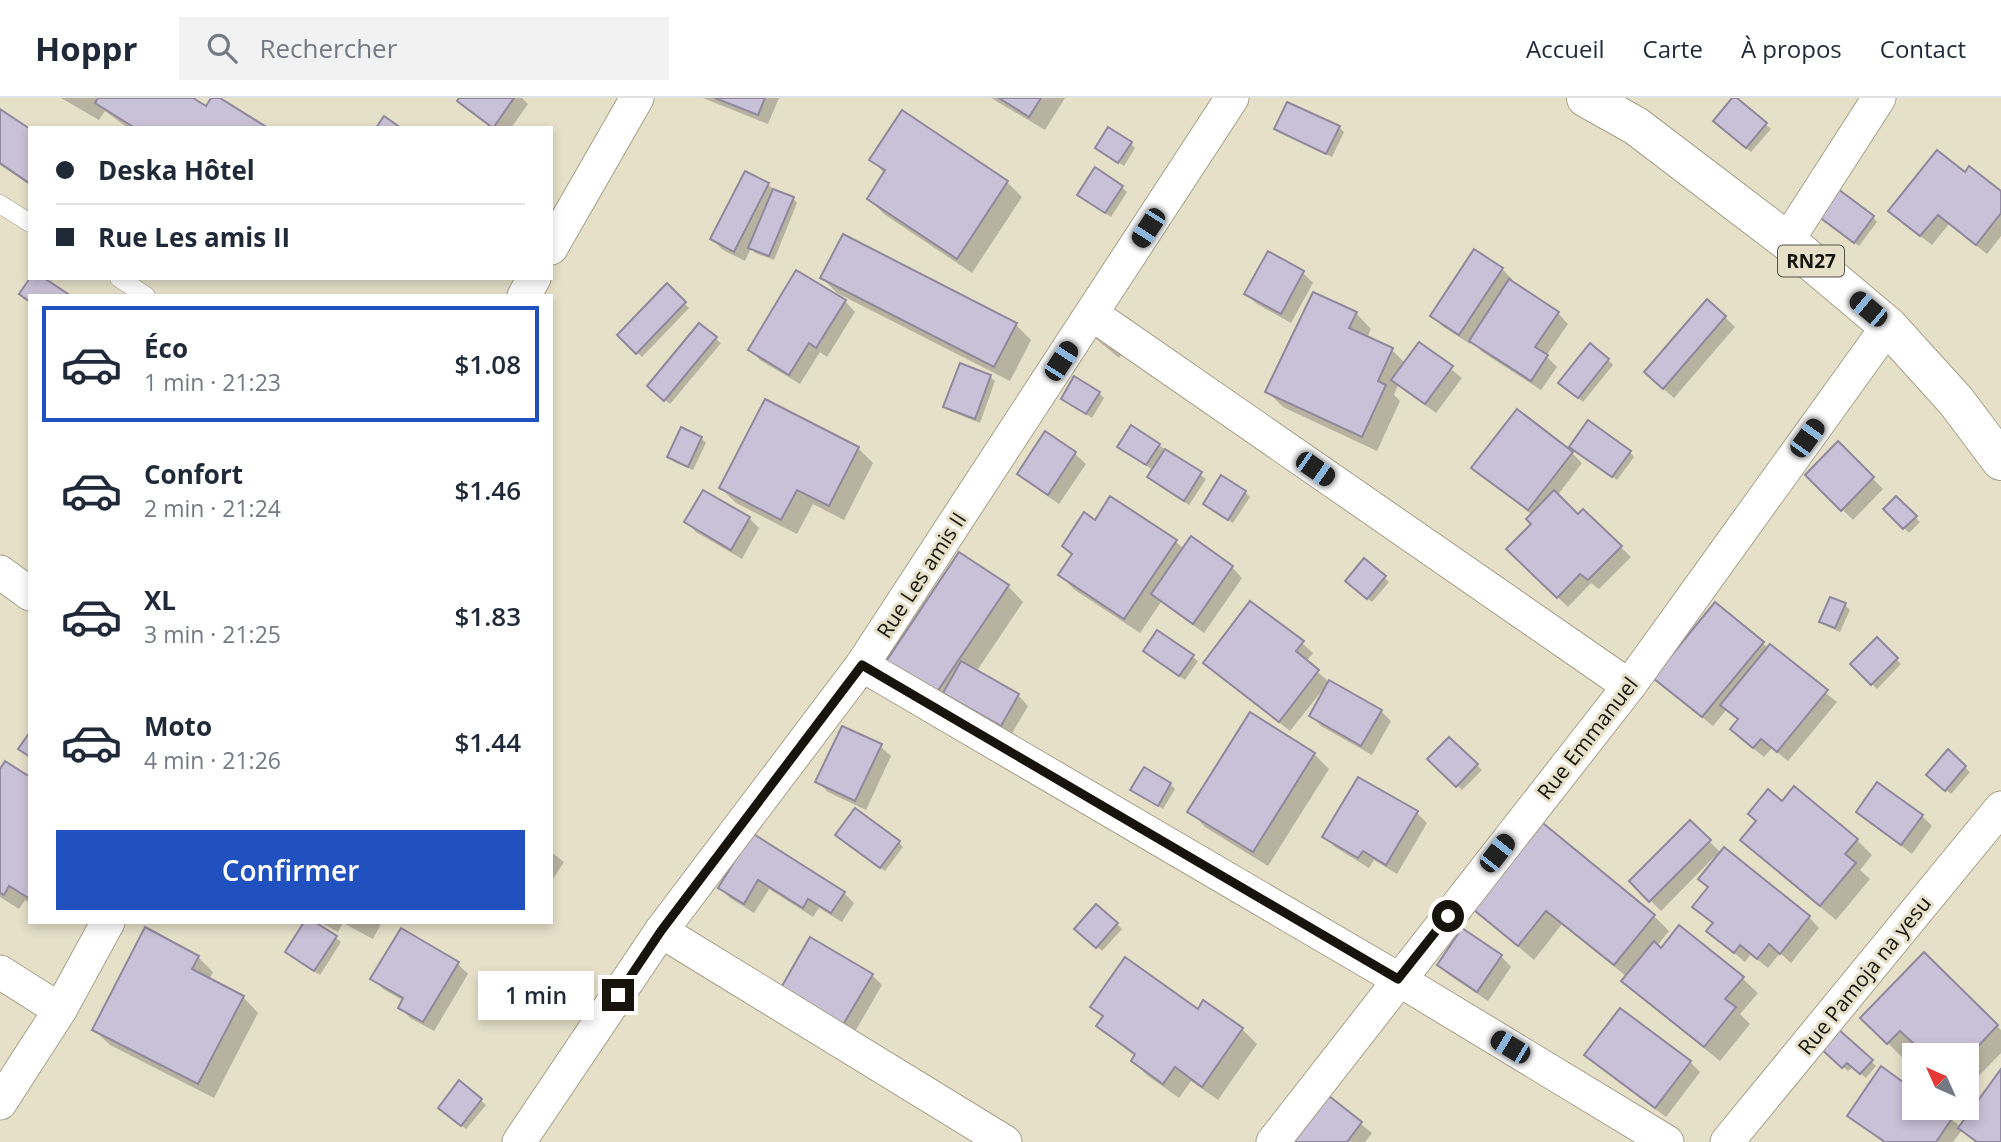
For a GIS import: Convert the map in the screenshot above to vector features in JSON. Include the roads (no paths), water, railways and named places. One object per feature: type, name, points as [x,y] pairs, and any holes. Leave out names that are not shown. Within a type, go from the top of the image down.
[{"type":"main road","name":"RN27","points":[[1586,98],[1636,126],[1787,241],[1888,326],[1956,401],[2001,461]]},
{"type":"street","points":[[553,245],[637,98]]},
{"type":"street","name":"Rue Les amis II","points":[[519,1142],[661,931],[862,665],[1233,98]]},
{"type":"street","points":[[1787,241],[1880,98]]},
{"type":"street","points":[[1091,314],[1629,685]]},
{"type":"street","name":"Rue Emmanuel","points":[[1273,1142],[1629,685],[1888,326]]},
{"type":"street","points":[[0,572],[28,593]]},
{"type":"street","points":[[862,665],[1398,979],[1667,1142]]},
{"type":"street","name":"Rue Pamoja na yesu","points":[[1727,1142],[2001,808]]},
{"type":"street","points":[[0,1103],[60,1010],[107,924]]},
{"type":"street","points":[[661,931],[1005,1142]]},
{"type":"street","points":[[0,972],[60,1010]]},
{"type":"lane","points":[[0,204],[28,222]]},
{"type":"lane","points":[[122,280],[143,294]]}]
